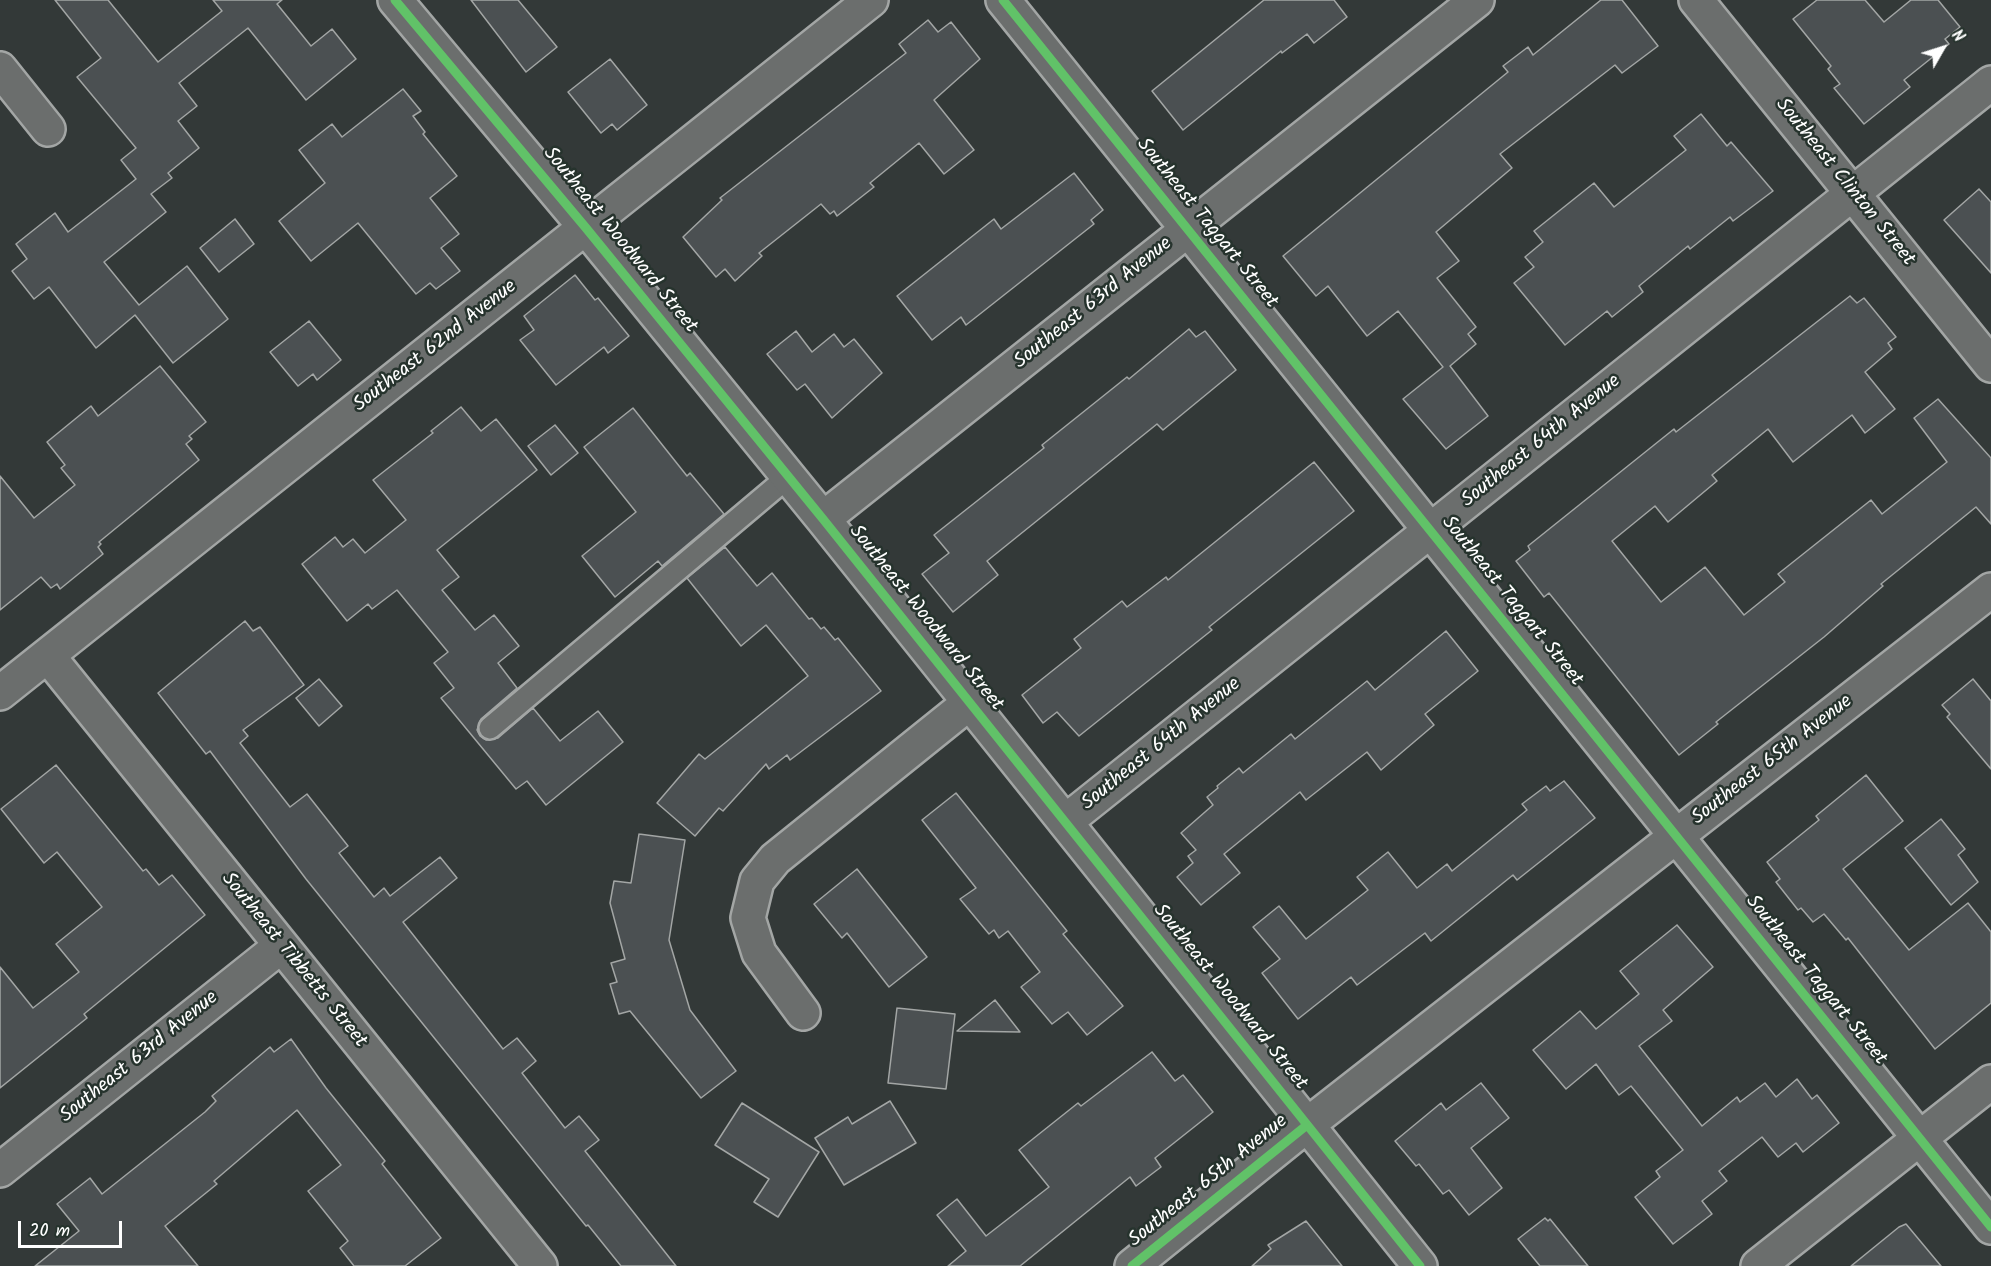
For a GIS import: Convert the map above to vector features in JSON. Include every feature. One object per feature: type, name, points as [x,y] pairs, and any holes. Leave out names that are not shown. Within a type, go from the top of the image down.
[{"type":"street","name":"Southeast Woodward Street","points":[[395,0],[789,476],[1420,1266]]},
{"type":"street","name":"Southeast 62nd Avenue","points":[[0,693],[871,0]]},
{"type":"street","name":"Southeast Taggart Street","points":[[1003,0],[1991,1227]]},
{"type":"street","name":"Southeast 63rd Avenue","points":[[823,519],[1477,0]]},
{"type":"street","name":"Southeast Clinton Street","points":[[1696,0],[1991,365]]},
{"type":"street","points":[[0,69],[48,129]]},
{"type":"street","name":"Southeast 64th Avenue","points":[[1065,822],[1991,83]]},
{"type":"street","name":"Southeast 65th Avenue","points":[[1132,1266],[1307,1125],[1991,590]]},
{"type":"street","name":"Southeast Tibbetts Street","points":[[48,656],[281,946],[526,1261]]},
{"type":"street","points":[[803,1013],[759,953],[748,918],[756,881],[775,859],[969,703]]},
{"type":"street","name":"Southeast 63rd Avenue","points":[[0,1170],[281,946]]},
{"type":"street","points":[[1758,1266],[1991,1082]]},
{"type":"lane","points":[[490,728],[789,476]]},
{"type":"building","points":[[55,0],[108,0],[158,62],[222,11],[213,0],[282,0],[277,4],[311,46],[332,29],[356,59],[306,100],[248,28],[179,83],[197,106],[178,121],[199,148],[168,173],[172,178],[151,194],[166,212],[104,262],[139,305],[187,266],[228,319],[173,363],[135,315],[96,348],[49,287],[34,299],[12,271],[27,259],[16,244],[55,213],[68,232],[136,179],[121,160],[136,148],[77,77],[101,58]]},
{"type":"building","points":[[471,0],[518,0],[557,47],[526,72]]},
{"type":"building","points":[[1264,0],[1334,0],[1347,17],[1314,43],[1307,34],[1282,53],[1281,51],[1183,130],[1152,91]]},
{"type":"building","points":[[1601,0],[1622,0],[1658,46],[1622,73],[1615,65],[1500,154],[1512,168],[1436,232],[1459,261],[1437,278],[1476,327],[1468,334],[1476,344],[1450,366],[1488,416],[1446,449],[1403,399],[1443,367],[1398,311],[1367,336],[1328,286],[1316,296],[1283,256],[1508,72],[1503,66],[1528,47],[1533,55]]},
{"type":"building","points":[[1817,0],[1865,0],[1884,22],[1911,0],[1938,0],[1960,27],[1945,39],[1949,44],[1904,80],[1910,87],[1864,124],[1834,88],[1840,84],[1828,69],[1831,66],[1793,19]]},
{"type":"building","points":[[928,20],[938,32],[951,22],[980,59],[934,100],[974,150],[944,174],[919,143],[870,183],[874,187],[837,216],[834,211],[830,214],[821,204],[759,253],[762,256],[735,281],[725,269],[716,277],[683,237],[722,200],[720,198],[906,53],[899,44]]},
{"type":"building","points":[[610,59],[647,105],[617,130],[612,124],[601,133],[568,92]]},
{"type":"building","points":[[403,89],[421,111],[413,116],[425,132],[423,134],[457,176],[430,198],[459,234],[441,248],[460,271],[436,289],[430,283],[416,294],[358,223],[311,261],[279,221],[325,183],[299,150],[332,124],[342,137]]},
{"type":"building","points":[[1701,114],[1727,146],[1731,142],[1773,191],[1733,221],[1730,217],[1690,249],[1688,246],[1639,286],[1643,292],[1612,317],[1607,311],[1565,345],[1514,283],[1534,267],[1525,257],[1543,242],[1534,231],[1594,183],[1614,207],[1686,150],[1674,136]]},
{"type":"building","points":[[1074,173],[1103,210],[1091,220],[1094,224],[966,325],[961,317],[932,340],[897,296],[994,219],[1001,229]]},
{"type":"building","points":[[1979,189],[1991,202],[1991,273],[1944,220]]},
{"type":"building","points":[[235,219],[254,244],[219,272],[200,248]]},
{"type":"building","points":[[575,275],[595,300],[598,298],[629,336],[608,353],[604,347],[556,385],[520,340],[534,330],[524,316]]},
{"type":"building","points":[[1850,296],[1857,303],[1864,298],[1896,337],[1888,343],[1892,349],[1865,372],[1895,409],[1865,433],[1852,415],[1793,462],[1768,429],[1712,475],[1717,481],[1668,522],[1655,506],[1612,541],[1661,602],[1705,567],[1744,615],[1785,582],[1778,574],[1871,500],[1882,514],[1947,462],[1914,418],[1938,399],[1991,458],[1991,524],[1976,507],[1881,584],[1883,586],[1824,637],[1716,722],[1718,724],[1679,755],[1549,593],[1544,597],[1516,561],[1530,550],[1528,546],[1674,429],[1676,432]]},
{"type":"building","points":[[309,321],[341,360],[317,380],[313,374],[298,386],[270,352]]},
{"type":"building","points":[[1189,329],[1196,337],[1205,331],[1236,370],[1163,430],[1157,424],[987,561],[998,575],[953,612],[922,574],[949,553],[934,535],[1044,448],[1042,445],[1127,377],[1129,379]]},
{"type":"building","points":[[796,331],[812,352],[834,334],[844,347],[854,339],[882,373],[832,418],[805,384],[797,390],[767,354]]},
{"type":"building","points":[[160,366],[206,422],[189,436],[192,439],[186,444],[199,460],[99,542],[101,544],[98,547],[103,554],[60,589],[57,584],[51,588],[41,577],[0,610],[0,476],[34,518],[75,485],[61,468],[65,465],[47,442],[91,406],[98,416]]},
{"type":"building","points":[[461,407],[481,431],[496,419],[537,470],[437,550],[459,577],[442,590],[475,630],[494,615],[519,646],[498,663],[517,688],[481,719],[477,730],[486,740],[498,738],[533,708],[560,741],[598,711],[623,742],[546,805],[527,781],[516,789],[441,698],[454,688],[434,663],[448,652],[397,590],[372,609],[368,604],[347,621],[302,564],[335,537],[343,547],[353,539],[365,553],[406,520],[373,480],[433,433],[431,431]]},
{"type":"building","points":[[633,408],[687,476],[690,473],[724,514],[662,566],[658,561],[615,597],[582,556],[636,512],[584,447]]},
{"type":"building","points":[[555,425],[578,453],[551,475],[528,446]]},
{"type":"building","points":[[1314,462],[1354,511],[1209,627],[1212,630],[1079,736],[1057,712],[1043,723],[1022,695],[1081,648],[1074,639],[1122,601],[1127,607],[1166,577],[1168,580]]},
{"type":"building","points":[[725,547],[757,586],[772,573],[809,619],[812,618],[821,629],[824,627],[835,640],[838,638],[881,691],[790,760],[787,755],[769,769],[766,764],[723,811],[719,808],[695,836],[657,803],[699,754],[705,759],[808,676],[766,625],[741,646],[687,578]]},
{"type":"building","points":[[245,621],[253,631],[260,627],[304,685],[243,730],[248,736],[240,743],[290,807],[307,794],[348,846],[339,853],[374,897],[384,888],[390,896],[440,857],[457,878],[403,922],[503,1049],[517,1038],[536,1061],[522,1073],[565,1128],[579,1116],[599,1140],[585,1151],[676,1266],[621,1266],[588,1225],[586,1226],[306,879],[210,751],[206,754],[158,693]]},
{"type":"building","points":[[1446,631],[1478,671],[1425,714],[1434,725],[1381,770],[1367,752],[1306,800],[1300,792],[1224,854],[1240,873],[1201,905],[1177,877],[1193,863],[1188,856],[1196,850],[1181,833],[1213,805],[1207,797],[1239,768],[1243,773],[1291,734],[1295,739],[1367,681],[1375,690]]},
{"type":"building","points":[[319,679],[342,706],[319,726],[296,698]]},
{"type":"building","points":[[1973,679],[1991,701],[1991,769],[1947,717],[1950,714],[1942,705]]},
{"type":"building","points":[[56,765],[143,871],[146,869],[159,885],[172,875],[205,915],[84,1014],[87,1018],[0,1088],[0,967],[33,1008],[79,972],[56,944],[102,907],[57,852],[44,863],[1,809]]},
{"type":"building","points":[[1866,775],[1903,821],[1843,869],[1909,950],[1968,903],[1991,932],[1991,1003],[1935,1049],[1848,938],[1846,940],[1824,914],[1813,922],[1801,908],[1798,910],[1776,882],[1780,879],[1767,862],[1819,820],[1816,816]]},
{"type":"building","points":[[1564,781],[1595,818],[1517,880],[1513,875],[1431,941],[1425,933],[1357,985],[1351,977],[1298,1019],[1262,973],[1280,959],[1253,927],[1279,906],[1306,939],[1368,890],[1357,877],[1388,852],[1417,888],[1447,864],[1452,871],[1527,810],[1522,804],[1546,786],[1550,791]]},
{"type":"building","points":[[956,793],[1067,931],[1063,934],[1123,1006],[1087,1035],[1068,1012],[1052,1024],[1021,987],[1040,972],[1008,931],[999,938],[994,930],[989,934],[960,899],[976,888],[922,820]]},
{"type":"building","points":[[1941,819],[1965,849],[1958,855],[1978,882],[1951,905],[1905,848]]},
{"type":"building","points":[[639,834],[685,840],[669,940],[690,1010],[736,1071],[701,1098],[630,1011],[619,1014],[610,984],[617,982],[611,963],[625,959],[610,903],[614,881],[631,883]]},
{"type":"building","points":[[857,869],[927,957],[889,987],[847,933],[842,938],[814,904]]},
{"type":"building","points":[[1677,925],[1713,967],[1663,1010],[1672,1021],[1639,1046],[1702,1126],[1737,1097],[1740,1102],[1765,1083],[1776,1097],[1797,1079],[1812,1099],[1817,1095],[1839,1123],[1803,1152],[1796,1143],[1778,1157],[1762,1137],[1719,1171],[1727,1181],[1702,1201],[1712,1214],[1673,1244],[1635,1197],[1660,1177],[1656,1171],[1683,1150],[1631,1086],[1619,1095],[1596,1064],[1566,1089],[1533,1050],[1580,1011],[1596,1029],[1639,994],[1620,971]]},
{"type":"building","points":[[995,1000],[1020,1032],[957,1031]]},
{"type":"building","points":[[897,1008],[955,1014],[946,1089],[888,1083]]},
{"type":"building","points":[[291,1039],[326,1088],[385,1161],[382,1164],[441,1238],[405,1266],[354,1266],[340,1248],[348,1241],[308,1191],[341,1165],[297,1110],[214,1181],[217,1184],[165,1226],[198,1266],[35,1266],[79,1231],[57,1204],[90,1178],[102,1194],[205,1112],[216,1101],[212,1096],[270,1047],[274,1052]]},
{"type":"building","points":[[1152,1052],[1175,1081],[1183,1075],[1213,1112],[1155,1158],[1161,1167],[1136,1186],[1130,1177],[1020,1266],[948,1266],[966,1251],[937,1215],[957,1199],[986,1236],[1049,1187],[1019,1150],[1078,1103],[1081,1106]]},
{"type":"building","points":[[1481,1083],[1509,1118],[1471,1148],[1502,1188],[1469,1215],[1449,1190],[1443,1194],[1419,1164],[1416,1166],[1395,1141],[1441,1103],[1446,1110]]},
{"type":"building","points":[[890,1101],[916,1143],[844,1185],[815,1138],[848,1117],[852,1124]]},
{"type":"building","points":[[742,1103],[819,1152],[778,1217],[754,1202],[769,1179],[715,1145]]},
{"type":"building","points":[[1545,1218],[1548,1221],[1550,1219],[1588,1266],[1540,1266],[1518,1239]]},
{"type":"building","points":[[1306,1221],[1342,1266],[1252,1266],[1271,1249],[1268,1245]]},
{"type":"building","points":[[1906,1224],[1941,1266],[1851,1266],[1899,1227]]},
{"type":"cycle path","points":[[395,0],[586,228],[823,519],[1420,1266]]},
{"type":"cycle path","points":[[1003,0],[1991,1227]]},
{"type":"cycle path","points":[[1132,1266],[1307,1125]]}]
